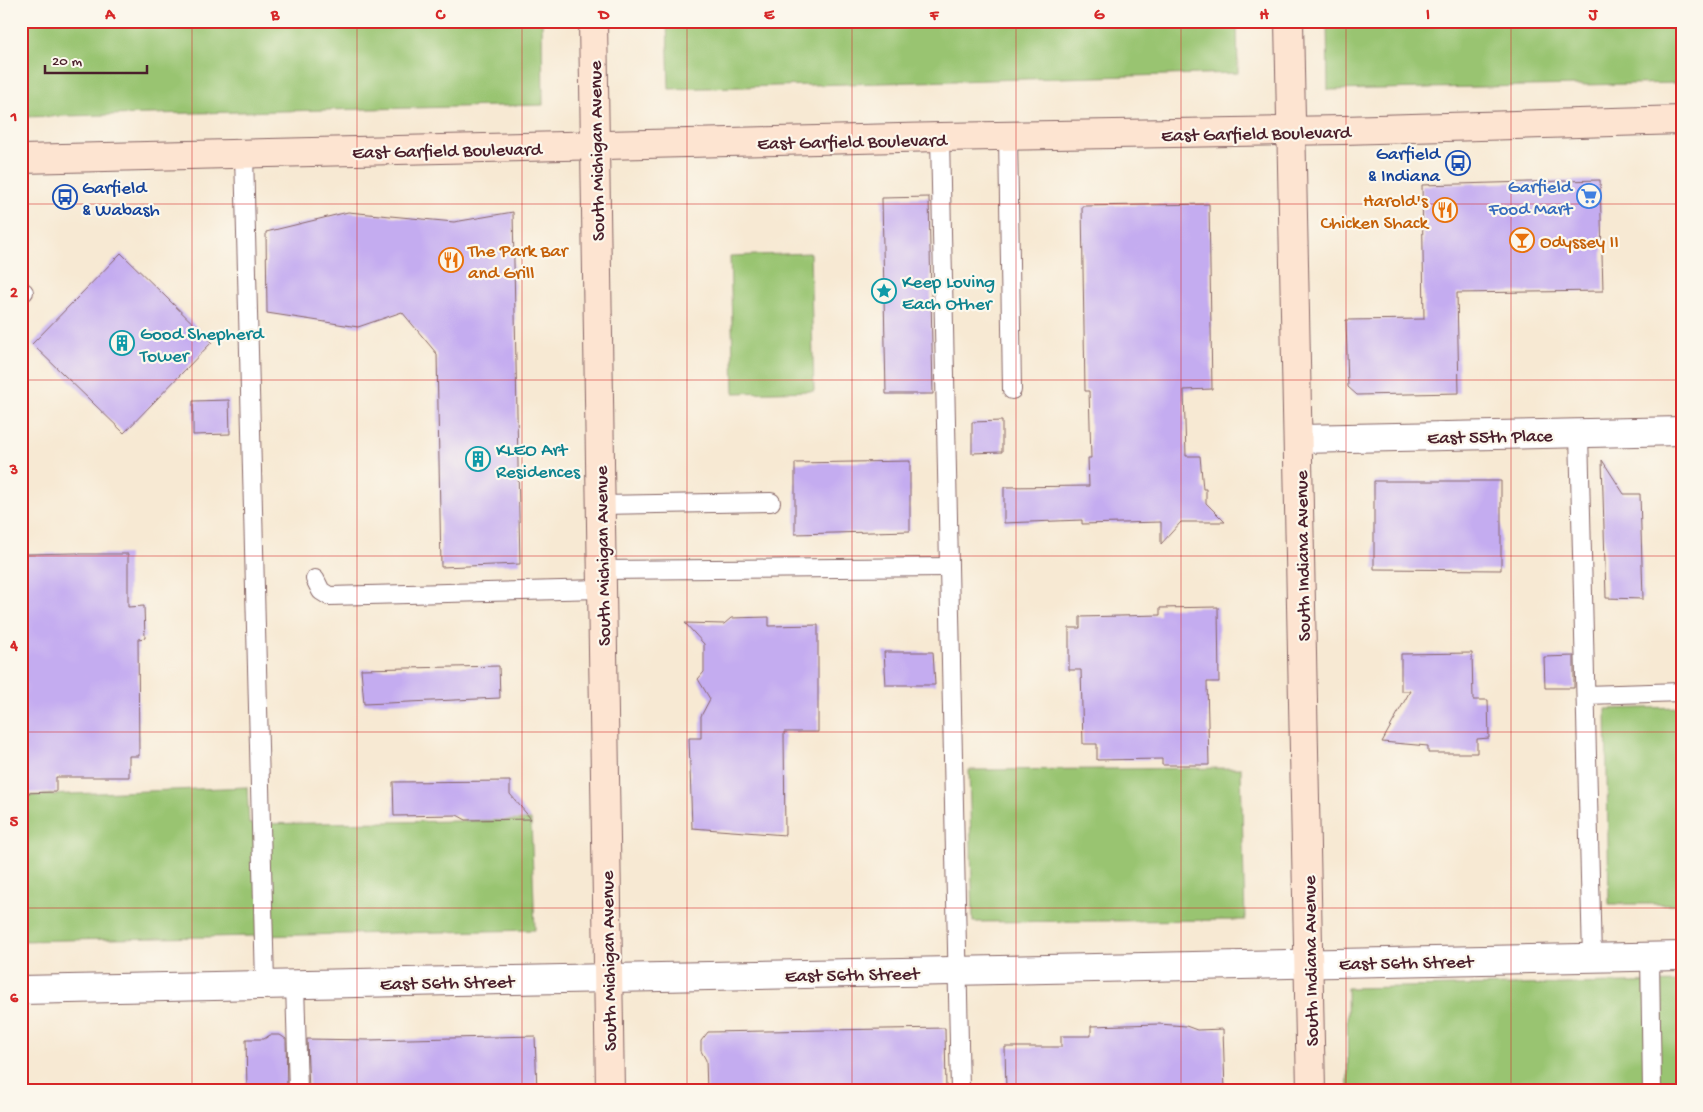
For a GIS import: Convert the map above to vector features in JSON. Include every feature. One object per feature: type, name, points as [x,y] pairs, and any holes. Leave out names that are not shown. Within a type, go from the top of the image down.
[{"type":"street","name":"South Michigan Avenue","points":[[593,21],[610,1091]]},
{"type":"street","name":"South Indiana Avenue","points":[[1289,21],[1293,132],[1311,1091]]},
{"type":"street","name":"East Garfield Boulevard","points":[[21,159],[940,137],[1293,132],[1682,120]]},
{"type":"street","name":"East 55th Place","points":[[1299,439],[1682,431]]},
{"type":"street","name":"East 56th Street","points":[[21,990],[1682,956]]},
{"type":"lane","points":[[1008,136],[1012,390]]},
{"type":"lane","points":[[940,137],[960,1091]]},
{"type":"lane","points":[[244,154],[265,984]]},
{"type":"lane","points":[[1580,433],[1592,958]]},
{"type":"lane","points":[[600,505],[771,502]]},
{"type":"lane","points":[[315,580],[320,592],[329,596],[601,580],[949,568]]},
{"type":"lane","points":[[1586,695],[1682,692]]},
{"type":"lane","points":[[1650,956],[1652,1091]]},
{"type":"lane","points":[[295,984],[298,1091]]},
{"type":"green space","points":[[21,21],[542,21],[543,105],[21,117]]},
{"type":"green space","points":[[667,21],[1237,21],[1238,73],[669,89]]},
{"type":"green space","points":[[1327,21],[1682,21],[1682,83],[1328,90]]},
{"type":"green space","points":[[810,253],[814,391],[734,393],[730,256]]},
{"type":"green space","points":[[1682,707],[1682,904],[1609,904],[1606,709]]},
{"type":"green space","points":[[1241,768],[1245,920],[973,922],[969,770]]},
{"type":"green space","points":[[247,787],[249,824],[531,820],[535,930],[21,941],[21,796]]},
{"type":"green space","points":[[1682,982],[1682,1091],[1348,1091],[1347,988]]},
{"type":"building","points":[[1600,180],[1603,291],[1457,293],[1459,393],[1357,395],[1348,387],[1346,320],[1424,319],[1422,185]]},
{"type":"building","points":[[929,197],[933,394],[886,394],[882,198]]},
{"type":"building","points":[[1209,204],[1212,389],[1184,390],[1186,456],[1200,456],[1203,489],[1206,489],[1206,503],[1225,522],[1181,522],[1161,544],[1161,522],[1082,524],[1082,520],[1004,523],[1004,487],[1089,486],[1088,458],[1091,458],[1089,391],[1085,391],[1082,206]]},
{"type":"building","name":"KLEO Art Residences","points":[[348,212],[454,222],[513,212],[520,564],[441,567],[437,354],[402,312],[358,327],[267,313],[266,232]]},
{"type":"building","name":"Good Shepherd Tower","points":[[121,253],[212,342],[124,433],[32,344]]},
{"type":"building","points":[[229,400],[230,434],[193,435],[193,401]]},
{"type":"building","points":[[1002,421],[1002,452],[972,453],[972,422]]},
{"type":"building","points":[[1602,460],[1624,494],[1640,494],[1643,599],[1606,598]]},
{"type":"building","points":[[910,461],[910,531],[795,534],[795,463]]},
{"type":"building","points":[[1374,481],[1501,481],[1501,570],[1374,569]]},
{"type":"building","points":[[21,554],[128,554],[128,607],[144,606],[145,638],[138,639],[139,756],[129,756],[129,777],[56,777],[56,792],[21,793]]},
{"type":"building","points":[[1218,607],[1219,682],[1207,682],[1209,765],[1162,765],[1162,759],[1097,760],[1097,744],[1083,744],[1081,670],[1069,670],[1069,628],[1080,628],[1080,617],[1160,615],[1160,608]]},
{"type":"building","points":[[769,617],[769,626],[818,625],[818,732],[784,732],[785,835],[692,828],[689,738],[701,738],[701,716],[710,699],[698,679],[704,672],[704,644],[685,623],[724,624],[731,618]]},
{"type":"building","points":[[884,652],[933,652],[935,685],[886,685]]},
{"type":"building","points":[[1472,653],[1473,700],[1488,700],[1489,738],[1477,739],[1477,753],[1428,753],[1428,746],[1382,742],[1410,691],[1401,691],[1401,654]]},
{"type":"building","points":[[1574,656],[1574,688],[1545,688],[1544,657]]},
{"type":"building","points":[[499,666],[500,698],[364,704],[361,669]]},
{"type":"building","points":[[510,781],[510,794],[531,819],[466,820],[457,815],[394,816],[393,782]]},
{"type":"building","points":[[1159,1024],[1186,1026],[1197,1030],[1223,1029],[1225,1091],[1006,1091],[1005,1047],[1061,1047],[1061,1036],[1091,1036],[1091,1026]]},
{"type":"building","points":[[945,1028],[946,1091],[707,1091],[706,1060],[701,1051],[701,1041],[708,1032]]},
{"type":"building","points":[[270,1035],[280,1035],[286,1039],[287,1091],[247,1091],[246,1039],[264,1039]]},
{"type":"building","points":[[535,1036],[537,1091],[309,1091],[307,1039],[368,1040]]},
{"type":"place","name":"Garfield & Indiana","points":[[1458,163]]},
{"type":"place","name":"Garfield Food Mart","points":[[1589,196]]},
{"type":"place","name":"Garfield & Wabash","points":[[65,197]]},
{"type":"place","name":"Harold's Chicken Shack","points":[[1445,210]]},
{"type":"place","name":"Odyssey II","points":[[1522,240]]},
{"type":"place","name":"The Park Bar and Grill","points":[[451,260]]},
{"type":"place","name":"Keep Loving Each Other","points":[[884,291]]},
{"type":"place","name":"Good Shepherd Tower","points":[[122,343]]},
{"type":"place","name":"KLEO Art Residences","points":[[478,459]]}]
